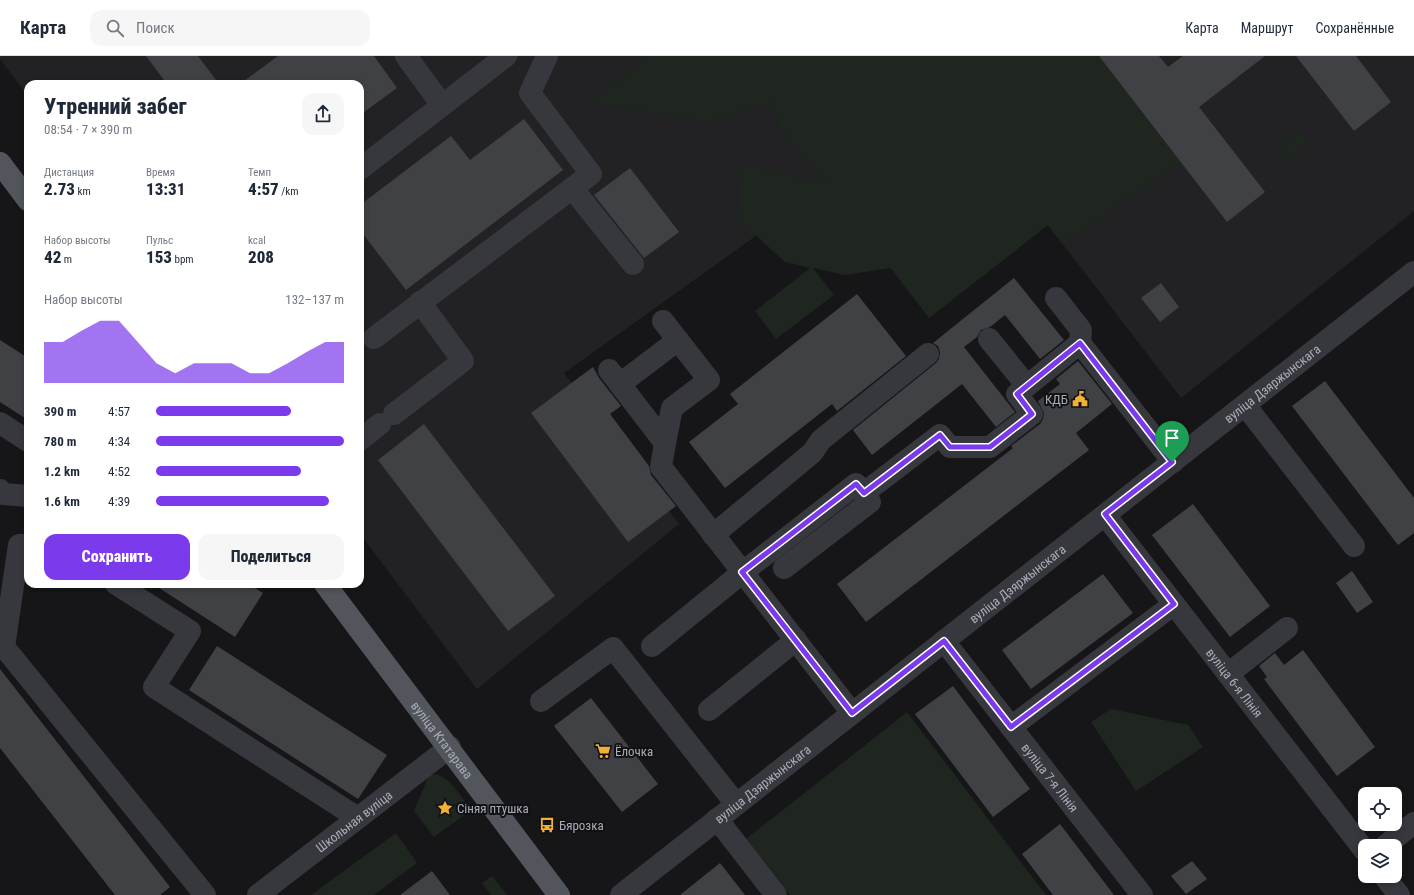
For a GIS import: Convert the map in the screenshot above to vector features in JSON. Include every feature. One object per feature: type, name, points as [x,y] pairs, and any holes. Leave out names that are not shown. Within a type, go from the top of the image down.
[{"type":"main road","points":[[0,163],[24,195]]},
{"type":"main road","name":"вуліца Ктатарава","points":[[328,588],[450,747],[559,895]]},
{"type":"street","points":[[406,56],[442,105]]},
{"type":"street","points":[[364,166],[506,56]]},
{"type":"street","points":[[374,338],[591,174],[530,93],[548,56]]},
{"type":"street","points":[[572,188],[633,264]]},
{"type":"street","name":"вуліца Дзяржынскага","points":[[621,895],[1245,405],[1411,282]]},
{"type":"street","points":[[1056,298],[1081,330],[1080,343],[1172,462]]},
{"type":"street","points":[[364,437],[463,361],[420,302]]},
{"type":"street","points":[[663,321],[709,380],[672,408],[661,467],[852,713]]},
{"type":"street","points":[[989,338],[1027,386]]},
{"type":"street","points":[[665,443],[615,377],[678,340]]},
{"type":"street","points":[[864,493],[940,435],[950,447],[990,447],[1032,414],[1017,394],[1080,343]]},
{"type":"street","points":[[713,534],[812,453],[821,440],[928,354]]},
{"type":"street","points":[[1245,405],[1354,546]]},
{"type":"street","points":[[0,423],[24,438]]},
{"type":"street","points":[[652,646],[742,572],[856,484],[870,502],[784,568]]},
{"type":"street","points":[[0,490],[3,494],[24,496]]},
{"type":"street","name":"вуліца 6-я Лінія","points":[[1105,514],[1358,842]]},
{"type":"street","points":[[24,545],[18,545],[2,648],[205,895]]},
{"type":"street","points":[[122,588],[190,631],[154,686],[358,818]]},
{"type":"street","points":[[1011,727],[1174,604]]},
{"type":"street","points":[[1228,674],[1287,628]]},
{"type":"street","points":[[709,710],[796,640]]},
{"type":"street","name":"вуліца 7-я Лінія","points":[[944,641],[1142,895]]},
{"type":"street","points":[[541,701],[613,648],[736,804]]},
{"type":"street","name":"Школьная вуліца","points":[[258,895],[450,747]]},
{"type":"street","points":[[717,819],[776,895]]},
{"type":"street","points":[[1394,839],[1414,823]]},
{"type":"shaded area","points":[[0,56],[1414,56],[1414,211],[1181,398],[1048,225],[929,318],[827,185],[564,373],[679,524],[477,689],[364,539],[364,80],[24,80],[24,91],[0,59]]},
{"type":"shaded area","points":[[647,56],[1099,56],[1180,162],[1063,245],[1048,225],[929,318],[891,268],[845,275],[813,268],[834,295],[776,339],[755,311],[810,268],[785,262],[738,219],[741,164],[827,184],[781,130],[773,102],[710,122],[591,103]]},
{"type":"shaded area","points":[[1300,130],[1309,142],[1284,162],[1275,150]]},
{"type":"shaded area","points":[[1111,709],[1188,725],[1203,747],[1136,791],[1091,722]]},
{"type":"shaded area","points":[[907,712],[1046,895],[790,895],[746,839]]},
{"type":"shaded area","points":[[436,774],[442,776],[451,784],[471,810],[434,837],[414,811],[429,775]]},
{"type":"shaded area","points":[[396,833],[417,863],[374,895],[311,895]]},
{"type":"shaded area","points":[[492,876],[507,895],[491,895],[482,883]]},
{"type":"building","points":[[146,56],[198,56],[216,80],[164,80]]},
{"type":"building","points":[[278,56],[374,56],[397,88],[364,112],[364,80],[245,80]]},
{"type":"building","points":[[1099,56],[1159,56],[1168,67],[1183,56],[1265,56],[1199,107],[1265,192],[1227,222]]},
{"type":"building","points":[[1296,56],[1356,56],[1391,102],[1354,131]]},
{"type":"building","points":[[524,119],[563,170],[406,290],[364,235],[364,202],[451,136],[470,160]]},
{"type":"building","points":[[630,168],[679,232],[644,258],[594,195]]},
{"type":"building","points":[[1014,278],[1064,340],[1040,359],[1005,315],[990,327],[981,330],[977,337],[964,347],[1015,412],[996,427],[962,384],[872,455],[853,430],[936,363],[939,359],[940,352],[938,346],[933,343]]},
{"type":"building","points":[[1161,283],[1179,307],[1160,322],[1141,298]]},
{"type":"building","points":[[857,294],[906,356],[837,411],[832,404],[725,488],[689,442],[738,404],[730,394]]},
{"type":"building","points":[[0,340],[24,355],[24,417],[0,402]]},
{"type":"building","points":[[1078,361],[1112,404],[1076,433],[1089,450],[866,622],[837,584],[1013,448],[1011,446],[1040,424],[1044,413],[1038,401],[1060,384],[1056,379]]},
{"type":"building","points":[[593,367],[599,378],[621,406],[610,414],[649,466],[651,475],[676,506],[628,542],[531,413]]},
{"type":"building","points":[[1325,381],[1414,498],[1414,533],[1398,545],[1292,406]]},
{"type":"building","points":[[424,424],[555,596],[508,631],[378,460]]},
{"type":"building","points":[[1193,504],[1270,606],[1230,637],[1152,535]]},
{"type":"building","points":[[1352,571],[1373,602],[1357,613],[1336,583]]},
{"type":"building","points":[[1103,574],[1133,613],[1031,689],[1002,650]]},
{"type":"building","points":[[159,588],[255,588],[263,593],[235,637]]},
{"type":"building","points":[[217,646],[387,755],[358,799],[189,690]]},
{"type":"building","points":[[1303,650],[1375,747],[1337,776],[1264,679],[1267,677],[1259,666],[1275,653],[1284,665]]},
{"type":"building","points":[[0,669],[170,887],[160,895],[115,895],[0,748]]},
{"type":"building","points":[[953,686],[1030,789],[993,817],[915,714]]},
{"type":"building","points":[[591,698],[658,784],[622,812],[554,726]]},
{"type":"building","points":[[1060,824],[1114,895],[1053,895],[1022,854]]},
{"type":"building","points":[[1192,861],[1207,879],[1186,894],[1171,876]]},
{"type":"building","points":[[720,863],[745,895],[680,895]]},
{"type":"building","points":[[432,871],[450,895],[400,895]]},
{"type":"place","name":"КДБ","points":[[1080,399]]},
{"type":"place","name":"Ёлочка","points":[[603,751]]},
{"type":"place","name":"Сіняя птушка","points":[[445,808]]},
{"type":"place","name":"Бярозка","points":[[547,825]]},
{"type":"route","points":[[1080,343],[1172,462],[1105,514],[1174,604],[1011,727],[944,641],[852,713],[742,572],[856,484],[864,493],[940,435],[950,447],[990,447],[1032,414],[1017,394],[1080,343]]}]
